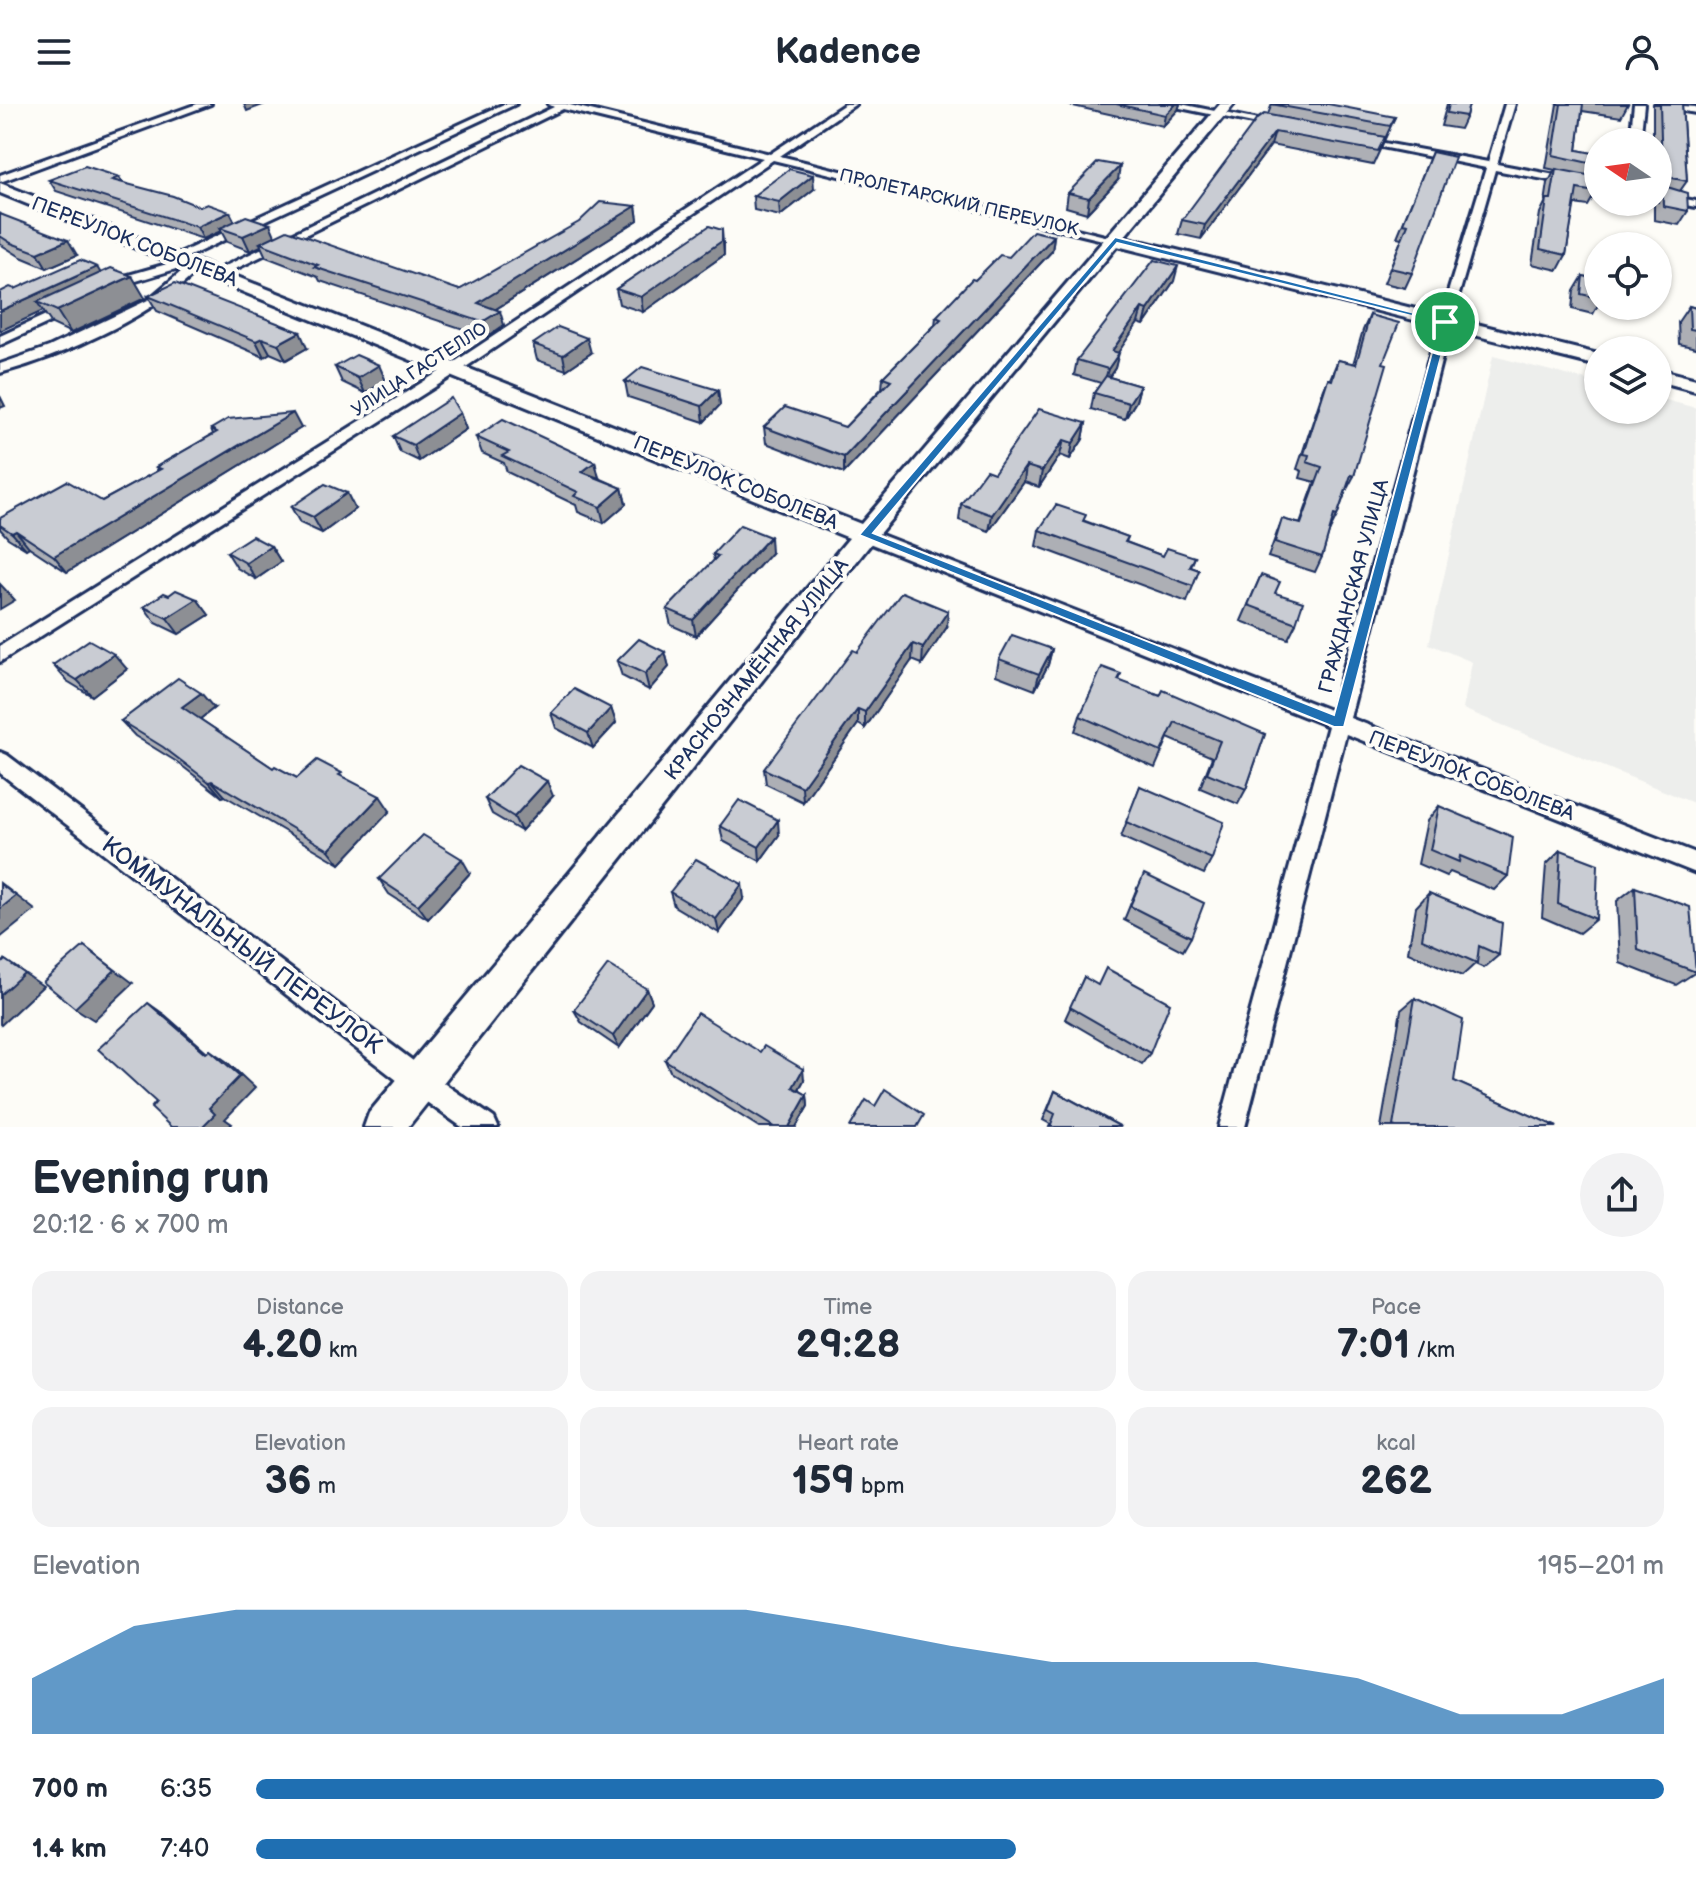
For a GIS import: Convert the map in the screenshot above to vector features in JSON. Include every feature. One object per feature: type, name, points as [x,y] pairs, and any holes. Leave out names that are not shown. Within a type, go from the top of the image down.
[{"type":"main road","name":"КРАСНОЗНАМЁННАЯ УЛИЦА","points":[[383,1127],[865,535],[1222,109]]},
{"type":"main road","name":"ПЕРЕУЛОК СОБОЛЕВА","points":[[0,188],[865,535]]},
{"type":"main road","name":"ПРОЛЕТАРСКИЙ ПЕРЕУЛОК","points":[[1115,240],[1584,357]]},
{"type":"main road","points":[[1672,379],[1696,385]]},
{"type":"street","points":[[0,179],[206,104]]},
{"type":"street","points":[[100,293],[129,279],[187,262],[511,104]]},
{"type":"street","name":"УЛИЦА ГАСТЕЛЛО","points":[[0,655],[455,368],[851,104]]},
{"type":"street","points":[[1166,104],[1222,109],[1294,129]]},
{"type":"street","name":"ГРАЖДАНСКАЯ УЛИЦА","points":[[1232,1127],[1445,322],[1510,104]]},
{"type":"street","points":[[1636,128],[1639,104]]},
{"type":"street","points":[[1660,104],[1696,110]]},
{"type":"street","points":[[217,273],[558,105]]},
{"type":"street","name":"ПРОЛЕТАРСКИЙ ПЕРЕУЛОК","points":[[558,105],[1115,240]]},
{"type":"street","points":[[1340,137],[1584,183]]},
{"type":"street","points":[[1672,200],[1696,204]]},
{"type":"street","points":[[0,369],[54,350],[152,303],[187,262]]},
{"type":"street","points":[[0,341],[86,300]]},
{"type":"street","name":"ПЕРЕУЛОК СОБОЛЕВА","points":[[865,535],[1696,863]]},
{"type":"street","name":"КОММУНАЛЬНЫЙ ПЕРЕУЛОК","points":[[0,761],[420,1082],[485,1127]]},
{"type":"shaded area","points":[[1493,356],[1584,379],[1584,424],[1672,424],[1672,402],[1696,408],[1696,804],[1463,709],[1472,662],[1429,644]]},
{"type":"building","points":[[1116,104],[1176,104],[1165,115]]},
{"type":"building","points":[[1271,104],[1328,104],[1395,117],[1390,126]]},
{"type":"building","points":[[1449,104],[1469,104],[1466,116],[1447,113]]},
{"type":"building","points":[[1561,104],[1583,104],[1577,150],[1584,151],[1584,162],[1553,155]]},
{"type":"building","points":[[1660,104],[1682,104],[1687,181],[1672,178],[1672,128],[1661,128]]},
{"type":"building","points":[[1264,114],[1385,137],[1378,151],[1275,132],[1205,225],[1182,220],[1257,119]]},
{"type":"building","points":[[1432,152],[1455,157],[1412,273],[1390,268],[1408,224],[1403,223]]},
{"type":"building","points":[[1098,162],[1120,166],[1089,198],[1068,193]]},
{"type":"building","points":[[85,166],[119,177],[112,180],[173,196],[200,207],[207,204],[230,212],[197,227],[49,180]]},
{"type":"building","points":[[789,169],[813,175],[779,202],[753,196]]},
{"type":"building","points":[[1556,169],[1584,174],[1584,190],[1577,189],[1566,255],[1540,249],[1547,199],[1551,199]]},
{"type":"building","points":[[1672,188],[1687,193],[1688,211],[1672,208]]},
{"type":"building","points":[[600,202],[636,206],[478,303],[500,311],[482,322],[314,267],[318,265],[260,243],[287,230],[459,290],[579,222]]},
{"type":"building","points":[[0,214],[68,240],[38,253],[11,243],[0,236]]},
{"type":"building","points":[[246,216],[270,224],[243,236],[220,228]]},
{"type":"building","points":[[709,226],[722,230],[722,241],[641,297],[616,289]]},
{"type":"building","points":[[1033,231],[1054,236],[844,457],[764,427],[785,407],[845,427],[891,380],[883,377],[941,319],[936,317],[972,279],[975,280],[1000,255],[1009,257]]},
{"type":"building","points":[[80,260],[97,267],[0,311],[0,292],[10,287],[15,289]]},
{"type":"building","points":[[1154,260],[1178,266],[1148,310],[1142,308],[1112,351],[1119,353],[1108,369],[1077,360]]},
{"type":"building","points":[[111,268],[132,276],[57,311],[37,302]]},
{"type":"building","points":[[175,283],[300,332],[278,344],[262,338],[256,341],[148,296]]},
{"type":"building","points":[[1689,306],[1696,308],[1696,330],[1690,329]]},
{"type":"building","points":[[1370,315],[1399,323],[1383,363],[1387,364],[1354,476],[1351,475],[1337,516],[1334,515],[1322,557],[1275,542],[1282,519],[1301,524],[1322,467],[1307,462],[1309,455],[1304,454],[1328,379],[1332,380],[1338,360],[1356,364]]},
{"type":"building","points":[[558,327],[587,338],[563,355],[533,344]]},
{"type":"building","points":[[356,355],[379,365],[358,378],[335,367]]},
{"type":"building","points":[[642,367],[718,390],[702,406],[625,381]]},
{"type":"building","points":[[1106,376],[1140,386],[1129,403],[1094,393]]},
{"type":"building","points":[[451,398],[460,413],[413,445],[393,436]]},
{"type":"building","points":[[1039,409],[1086,423],[1073,443],[1064,440],[1042,471],[1026,466],[992,515],[961,504],[986,470],[994,473]]},
{"type":"building","points":[[293,413],[54,556],[16,531],[12,533],[0,525],[0,518],[67,481],[102,501],[161,469],[156,467],[217,432],[211,429],[228,419]]},
{"type":"building","points":[[503,419],[595,462],[582,472],[622,488],[600,507],[574,496],[578,492],[502,456],[509,452],[476,437]]},
{"type":"building","points":[[325,484],[347,493],[313,517],[291,507]]},
{"type":"building","points":[[1056,505],[1086,515],[1083,521],[1128,537],[1125,542],[1163,556],[1167,548],[1195,557],[1190,567],[1199,570],[1193,586],[1039,530]]},
{"type":"building","points":[[740,525],[770,537],[693,620],[667,609],[718,556],[713,554]]},
{"type":"building","points":[[252,536],[271,546],[246,563],[227,552]]},
{"type":"building","points":[[1261,575],[1280,582],[1275,593],[1303,602],[1296,623],[1248,605]]},
{"type":"building","points":[[176,590],[197,599],[167,618],[144,607],[164,593],[169,595]]},
{"type":"building","points":[[902,592],[948,611],[923,648],[913,644],[865,712],[858,709],[802,787],[764,769],[853,650],[857,652]]},
{"type":"building","points":[[1012,635],[1052,649],[1039,674],[999,659]]},
{"type":"building","points":[[639,639],[665,652],[645,674],[617,661]]},
{"type":"building","points":[[89,640],[114,654],[77,680],[53,665]]},
{"type":"building","points":[[1102,667],[1121,674],[1118,680],[1160,696],[1163,690],[1265,734],[1246,789],[1207,773],[1220,741],[1175,722],[1161,752],[1080,716]]},
{"type":"building","points":[[178,678],[201,693],[182,707],[273,768],[275,766],[297,778],[317,760],[380,796],[329,850],[209,782],[163,747],[121,721]]},
{"type":"building","points":[[574,689],[611,708],[588,733],[551,713]]},
{"type":"building","points":[[518,765],[547,781],[514,817],[485,799]]},
{"type":"building","points":[[1140,786],[1224,822],[1212,859],[1126,822]]},
{"type":"building","points":[[739,800],[778,820],[759,847],[720,826]]},
{"type":"building","points":[[1439,806],[1513,837],[1508,876],[1460,856],[1459,862],[1430,850]]},
{"type":"building","points":[[423,835],[462,859],[418,905],[379,879]]},
{"type":"building","points":[[1561,850],[1598,864],[1596,919],[1558,904]]},
{"type":"building","points":[[696,859],[742,884],[716,919],[670,892]]},
{"type":"building","points":[[1144,874],[1204,903],[1191,937],[1130,906]]},
{"type":"building","points":[[0,884],[16,896],[0,909]]},
{"type":"building","points":[[1635,887],[1690,907],[1696,972],[1638,950]]},
{"type":"building","points":[[1429,893],[1502,923],[1499,955],[1479,946],[1477,963],[1422,939]]},
{"type":"building","points":[[84,946],[115,970],[75,1008],[43,982]]},
{"type":"building","points":[[5,960],[24,973],[0,995],[0,965]]},
{"type":"building","points":[[608,965],[647,989],[613,1036],[574,1010]]},
{"type":"building","points":[[1106,968],[1170,1003],[1150,1053],[1070,1007],[1084,977],[1098,985]]},
{"type":"building","points":[[1415,998],[1463,1020],[1454,1081],[1557,1127],[1393,1126]]},
{"type":"building","points":[[148,1003],[206,1053],[210,1050],[240,1076],[209,1108],[215,1114],[202,1127],[171,1127],[151,1108],[156,1102],[98,1049]]},
{"type":"building","points":[[697,1013],[760,1052],[764,1046],[803,1069],[793,1087],[807,1095],[789,1127],[774,1127],[665,1060]]},
{"type":"building","points":[[885,1089],[924,1115],[917,1127],[850,1127],[866,1100],[875,1106]]},
{"type":"building","points":[[1055,1091],[1121,1127],[1050,1127],[1055,1114],[1048,1110]]},
{"type":"route","points":[[1115,240],[1445,322],[1339,723],[865,535],[1115,240]]}]
